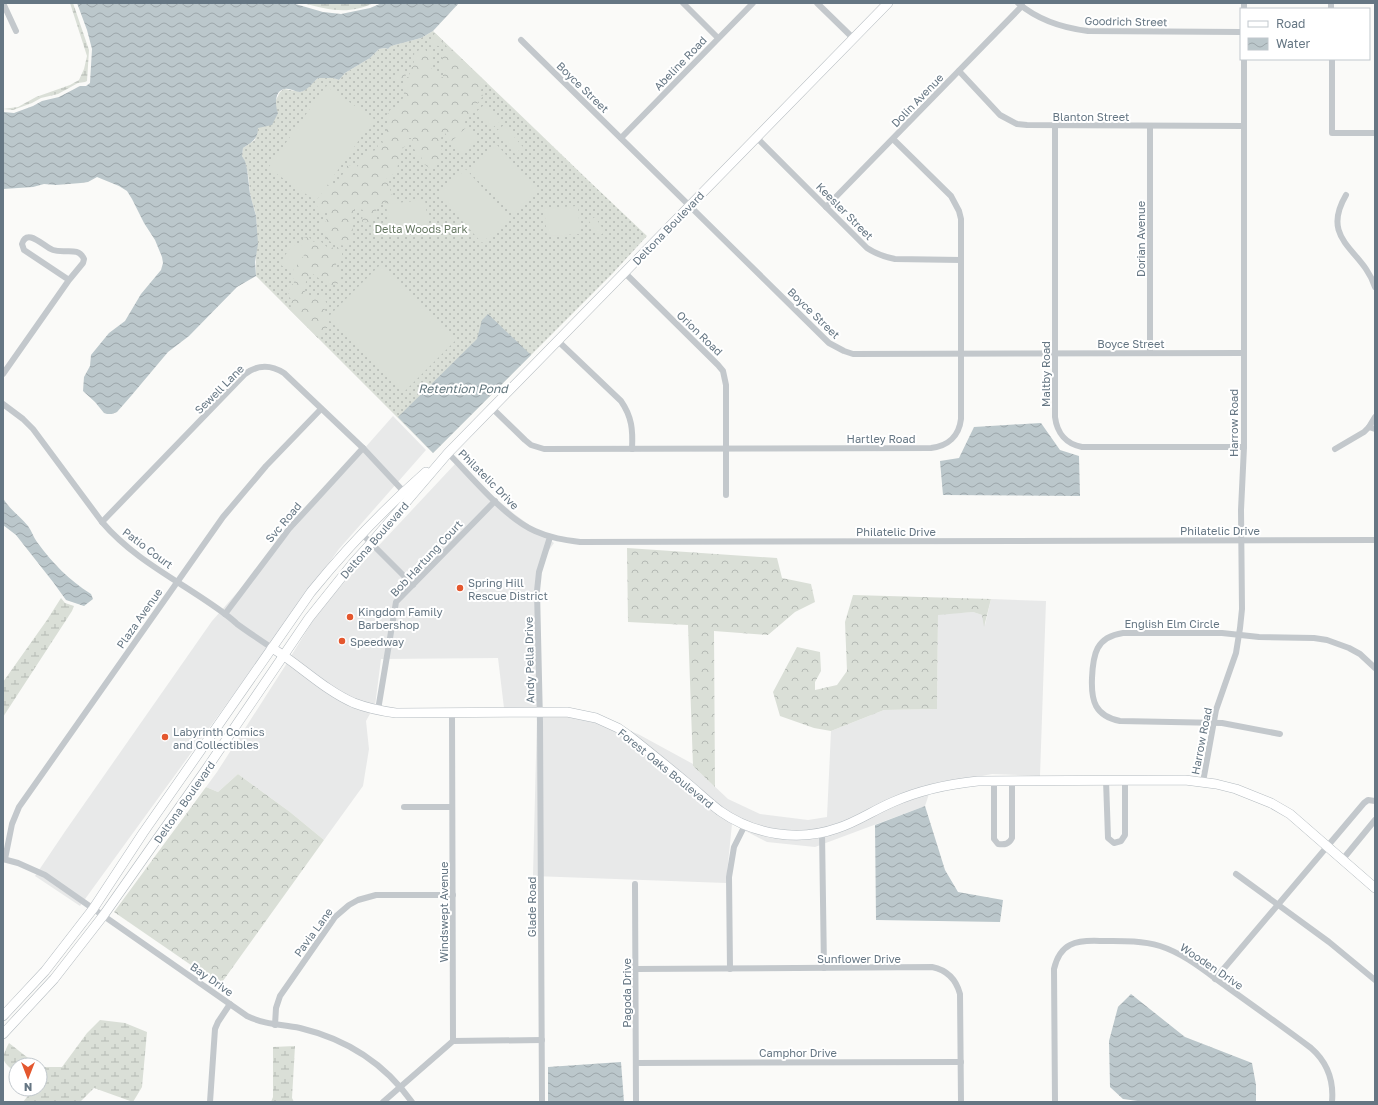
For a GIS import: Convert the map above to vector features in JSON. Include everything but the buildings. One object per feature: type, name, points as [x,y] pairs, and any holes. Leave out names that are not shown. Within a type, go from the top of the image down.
[{"type":"main road","name":"Deltona Boulevard","points":[[3,1016],[44,971],[92,909],[142,833],[311,592],[342,555],[362,534],[407,495],[888,3]]},
{"type":"main road","name":"Deltona Boulevard","points":[[3,1034],[54,979],[103,916],[204,774],[309,618],[331,588],[372,542],[407,495]]},
{"type":"main road","name":"Forest Oaks Boulevard","points":[[272,648],[340,696],[352,702],[378,710],[396,713],[567,712],[596,718],[618,728],[628,735],[719,810],[745,825],[764,831],[779,834],[800,835],[822,833],[852,823],[880,808],[915,793],[957,783],[994,780],[1185,780],[1236,789],[1271,803],[1290,814],[1375,888]]},
{"type":"main road","points":[[190,764],[204,774]]},
{"type":"street","points":[[4,3],[16,32]]},
{"type":"street","points":[[683,3],[718,38]]},
{"type":"street","name":"Abeline Road","points":[[621,138],[752,3]]},
{"type":"street","points":[[817,3],[854,38]]},
{"type":"street","name":"Goodrich Street","points":[[1020,5],[1039,17],[1060,26],[1088,31],[1240,32]]},
{"type":"street","name":"Dolin Avenue","points":[[826,207],[1020,5]]},
{"type":"street","name":"Boyce Street","points":[[521,40],[829,343],[836,348],[853,354],[1244,353]]},
{"type":"street","name":"Harrow Road","points":[[1203,782],[1216,710],[1230,670],[1239,635],[1242,609],[1244,447],[1244,60]]},
{"type":"street","points":[[1332,60],[1332,133],[1375,134]]},
{"type":"street","name":"Blanton Street","points":[[958,71],[993,108],[1008,120],[1027,125],[1244,126]]},
{"type":"street","name":"Maltby Road","points":[[1055,126],[1056,425],[1062,436],[1072,444],[1082,447],[1244,447]]},
{"type":"street","name":"Dorian Avenue","points":[[1150,126],[1150,353]]},
{"type":"street","name":"Keesler Street","points":[[757,138],[867,248],[881,255],[895,259],[961,260]]},
{"type":"street","name":"Hartley Road","points":[[492,408],[525,440],[537,448],[544,449],[931,448],[944,445],[955,436],[960,425],[961,219],[955,202],[951,196],[893,138]]},
{"type":"street","points":[[1346,195],[1339,206],[1338,229],[1344,244],[1362,261],[1375,287]]},
{"type":"street","points":[[3,374],[69,280],[83,263],[84,259],[82,254],[78,251],[55,251],[51,250],[32,237],[24,238],[22,244],[24,250],[69,280]]},
{"type":"street","name":"Orion Road","points":[[624,273],[723,371],[726,385],[726,495]]},
{"type":"street","points":[[558,341],[621,401],[627,409],[632,426],[632,449]]},
{"type":"street","name":"Sewell Lane","points":[[102,522],[245,374],[250,370],[264,366],[279,369],[284,373],[363,448],[407,495]]},
{"type":"street","name":"Patio Court","points":[[3,404],[23,419],[33,429],[102,522],[124,545],[272,648]]},
{"type":"street","name":"Plaza Avenue","points":[[4,859],[12,824],[19,807],[176,582],[219,522],[245,489],[321,409]]},
{"type":"street","points":[[1334,450],[1372,428],[1375,417]]},
{"type":"street","name":"Svc Road","points":[[225,614],[289,528],[363,448]]},
{"type":"street","name":"Philatelic Drive","points":[[448,453],[508,514],[521,524],[550,537],[580,542],[1375,540]]},
{"type":"street","name":"Bob Hartung Court","points":[[378,710],[396,602],[495,501]]},
{"type":"street","points":[[362,534],[372,542],[413,585]]},
{"type":"street","name":"Andy Pella Drive","points":[[540,712],[538,586],[542,557],[550,537]]},
{"type":"street","name":"English Elm Circle","points":[[1239,635],[1222,633],[1123,633],[1109,637],[1102,642],[1095,653],[1093,660],[1092,696],[1098,709],[1110,718],[1120,721],[1222,723],[1280,734]]},
{"type":"street","points":[[1239,635],[1314,638],[1327,640],[1349,648],[1360,654],[1375,668]]},
{"type":"street","name":"Glade Road","points":[[540,712],[542,1102]]},
{"type":"street","name":"Windswept Avenue","points":[[452,713],[454,1041]]},
{"type":"street","points":[[994,780],[994,839],[998,844],[1004,844],[1010,842],[1012,838],[1012,780]]},
{"type":"street","points":[[1106,780],[1108,838],[1114,843],[1121,842],[1125,835],[1125,780]]},
{"type":"street","points":[[1215,978],[1364,803],[1368,800],[1375,802]]},
{"type":"street","points":[[404,807],[452,807]]},
{"type":"street","points":[[1343,859],[1375,820]]},
{"type":"street","points":[[730,969],[729,877],[734,847],[745,825]]},
{"type":"street","points":[[822,833],[824,968]]},
{"type":"street","name":"Bay Drive","points":[[4,859],[31,867],[45,875],[230,1004],[257,1020],[276,1025],[314,1031],[344,1043],[373,1061],[401,1087],[412,1102]]},
{"type":"street","points":[[1236,874],[1329,942],[1375,980]]},
{"type":"street","name":"Pagoda Drive","points":[[635,884],[636,1102]]},
{"type":"street","name":"Pavia Lane","points":[[276,1025],[276,1008],[280,996],[335,917],[349,905],[362,898],[376,895],[453,895]]},
{"type":"street","name":"Wooden Drive","points":[[1055,1102],[1054,970],[1059,956],[1068,946],[1075,942],[1084,940],[1147,943],[1185,957],[1311,1048],[1317,1054],[1328,1071],[1332,1091],[1332,1102]]},
{"type":"street","name":"Sunflower Drive","points":[[636,969],[932,967],[945,972],[956,982],[960,994],[961,1102]]},
{"type":"street","points":[[210,1102],[215,1029],[230,1004]]},
{"type":"street","points":[[383,1102],[454,1041],[542,1040]]},
{"type":"street","name":"Camphor Drive","points":[[636,1063],[960,1062]]},
{"type":"shaded area","points":[[393,416],[426,450],[339,549],[80,906],[35,876],[212,621]]},
{"type":"shaded area","points":[[455,464],[513,513],[554,543],[542,560],[535,588],[539,706],[548,708],[504,708],[498,658],[381,659],[375,706],[354,699],[334,688],[291,656],[325,603]]},
{"type":"shaded area","points":[[991,599],[1046,601],[1040,776],[992,774],[971,778],[821,829],[807,831],[780,831],[750,823],[733,815],[721,807],[630,731],[693,764],[693,766],[728,799],[760,814],[808,820],[827,817],[831,731],[884,710],[937,709],[938,614],[973,612],[982,615],[985,625]]},
{"type":"shaded area","points":[[287,663],[371,712],[366,721],[369,749],[363,786],[324,840],[290,812],[238,774],[218,792],[206,787]]},
{"type":"shaded area","points":[[537,716],[566,716],[593,721],[617,732],[627,738],[718,814],[793,839],[929,794],[925,806],[815,847],[767,842],[732,824],[726,883],[533,876]]},
{"type":"green space","points":[[70,3],[73,3],[89,50],[87,81],[78,83],[58,94],[41,98],[13,110],[3,109],[18,107],[36,97],[70,85],[79,80],[84,69],[87,56]]},
{"type":"green space","points":[[303,3],[374,3],[356,9],[338,10],[321,8]]},
{"type":"green space","name":"Delta Woods Park","points":[[433,31],[647,236],[613,273],[433,453],[256,276],[256,217],[247,169],[242,156],[243,148],[255,140],[258,128],[275,107],[276,100],[280,92],[284,89],[301,92],[318,78],[333,78],[339,80],[345,73],[370,58],[379,49],[388,49],[391,46],[421,38]]},
{"type":"green space","points":[[435,33],[487,83],[480,91],[483,96],[474,111],[466,118],[466,128],[451,142],[445,133],[442,133],[442,149],[438,152],[440,156],[432,170],[424,164],[421,156],[414,154],[416,151],[411,146],[413,138],[408,138],[408,144],[400,150],[401,154],[399,157],[397,171],[385,180],[389,183],[391,194],[396,199],[396,203],[388,204],[386,202],[378,206],[379,207],[375,212],[375,217],[368,223],[362,222],[363,210],[355,208],[352,217],[352,244],[346,246],[329,241],[324,232],[319,230],[320,224],[326,221],[328,214],[325,212],[321,214],[318,210],[316,201],[330,181],[331,184],[334,184],[340,179],[344,178],[342,175],[345,172],[343,169],[346,166],[351,165],[355,168],[358,166],[359,161],[363,161],[365,153],[376,150],[374,148],[375,146],[378,147],[377,144],[379,142],[384,143],[381,140],[387,130],[388,121],[386,116],[391,109],[393,110],[399,105],[404,94],[403,81],[396,80],[395,76],[401,71],[405,71],[406,77],[408,77],[411,71],[410,67],[413,67],[415,51],[425,48],[426,51],[431,51],[431,59],[433,60],[431,72],[435,71],[438,74],[437,77],[443,77],[443,74],[446,71],[440,70],[439,67],[441,65],[445,65],[445,63],[441,63],[445,52],[444,49],[447,47],[443,42],[439,46],[428,45]]},
{"type":"green space","points":[[326,86],[374,119],[316,201],[268,168]]},
{"type":"green space","points":[[485,104],[501,121],[491,129],[476,112]]},
{"type":"green space","points":[[504,125],[523,147],[515,154],[495,132]]},
{"type":"green space","points":[[466,128],[478,140],[463,155],[451,142]]},
{"type":"green space","points":[[497,145],[538,190],[512,214],[471,169]]},
{"type":"green space","points":[[466,169],[509,218],[482,243],[438,194]]},
{"type":"green space","points":[[425,200],[429,231],[390,236],[386,204]]},
{"type":"green space","points":[[578,206],[580,234],[547,236],[544,208]]},
{"type":"green space","points":[[595,217],[605,232],[599,236],[589,221]]},
{"type":"green space","points":[[308,237],[312,242],[319,240],[328,248],[341,247],[342,250],[341,257],[335,266],[340,267],[339,283],[329,286],[313,274],[307,278],[304,290],[309,297],[311,298],[313,291],[318,297],[320,295],[326,297],[325,300],[327,304],[324,308],[329,314],[328,324],[327,328],[318,338],[288,308],[291,308],[290,302],[292,301],[288,295],[290,286],[294,283],[292,272],[306,252],[299,248],[302,244],[300,241],[303,238]]},
{"type":"green space","points":[[293,244],[306,252],[292,272],[279,264]]},
{"type":"green space","points":[[380,265],[456,340],[404,392],[327,318]]},
{"type":"green space","points":[[627,548],[777,558],[782,578],[811,584],[815,602],[795,612],[768,635],[714,631],[715,787],[693,766],[688,625],[628,622]]},
{"type":"green space","points":[[853,595],[991,599],[984,627],[982,615],[973,612],[938,615],[937,709],[884,710],[831,731],[814,728],[780,716],[773,692],[797,647],[820,652],[821,671],[815,682],[815,690],[837,685],[847,671],[845,622]]},
{"type":"green space","points":[[61,598],[65,603],[74,606],[72,611],[3,717],[3,682]]},
{"type":"green space","points":[[238,774],[290,812],[324,840],[220,985],[114,912],[206,787],[218,792]]},
{"type":"green space","points":[[100,1020],[125,1023],[147,1032],[142,1087],[133,1102],[94,1088],[80,1102],[23,1102],[27,1097],[48,1097],[48,1067],[62,1067],[87,1033]]},
{"type":"green space","points":[[9,1043],[27,1057],[8,1057],[8,1066],[4,1059]]},
{"type":"green space","points":[[295,1046],[292,1098],[294,1102],[271,1102],[273,1097],[273,1047]]},
{"type":"water","points":[[77,3],[292,3],[323,12],[341,14],[370,8],[382,3],[459,3],[433,31],[421,38],[391,46],[388,49],[379,49],[370,58],[345,73],[339,80],[333,78],[318,78],[303,91],[298,92],[287,89],[279,92],[276,99],[278,113],[272,125],[258,128],[256,138],[243,148],[242,156],[247,169],[250,194],[256,216],[258,244],[255,262],[256,276],[237,287],[189,336],[168,352],[117,412],[112,414],[104,413],[83,391],[84,377],[90,366],[91,355],[109,333],[125,321],[141,294],[161,270],[163,263],[162,257],[155,240],[127,191],[97,177],[88,182],[81,183],[56,185],[44,184],[33,187],[3,189],[3,112],[14,113],[42,101],[59,97],[80,86],[86,86],[90,83],[92,49]]},
{"type":"water","name":"Retention Pond","points":[[488,314],[531,355],[433,453],[398,417],[477,339],[482,320]]},
{"type":"water","points":[[1041,423],[1060,450],[1079,456],[1080,496],[943,495],[940,461],[959,458],[974,427]]},
{"type":"water","points":[[3,498],[8,506],[28,526],[36,540],[55,565],[75,583],[91,594],[93,599],[84,606],[66,600],[16,535],[3,525]]},
{"type":"water","points":[[925,806],[945,870],[958,892],[1003,900],[1000,922],[876,920],[875,825]]},
{"type":"water","points":[[1131,994],[1185,1037],[1252,1063],[1256,1085],[1256,1102],[1145,1102],[1123,1099],[1110,1087],[1109,1041],[1118,1007]]},
{"type":"water","points":[[621,1062],[624,1102],[548,1102],[548,1067]]},
{"type":"place","name":"Spring Hill Rescue District","points":[[460,588]]},
{"type":"place","name":"Kingdom Family Barbershop","points":[[350,617]]},
{"type":"place","name":"Speedway","points":[[342,641]]},
{"type":"place","name":"Labyrinth Comics and Collectibles","points":[[165,737]]}]
